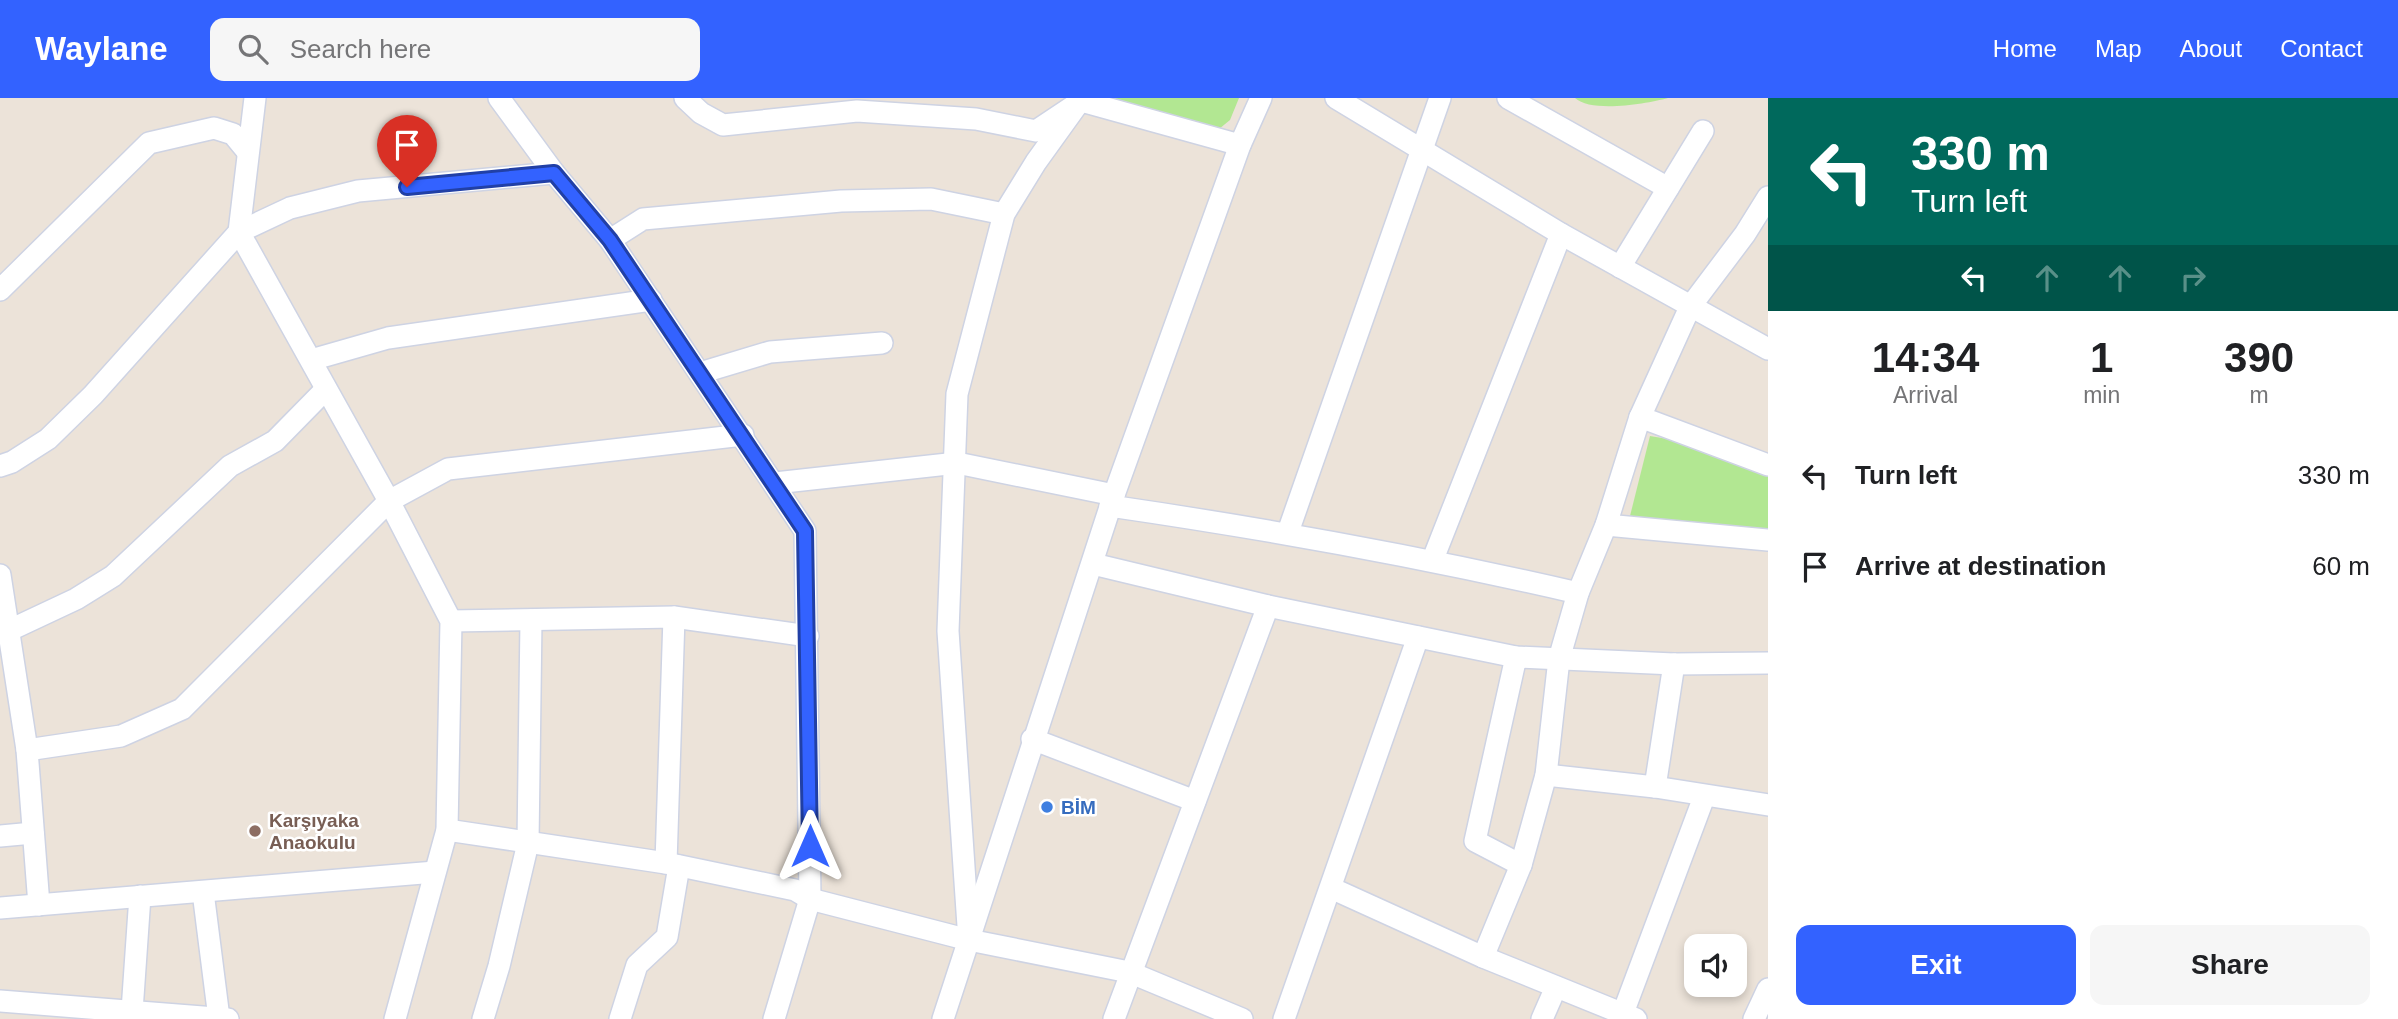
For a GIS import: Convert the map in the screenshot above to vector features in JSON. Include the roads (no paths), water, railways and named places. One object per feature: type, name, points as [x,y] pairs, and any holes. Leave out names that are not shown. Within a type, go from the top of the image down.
[{"type":"street","points":[[255,98],[255,116],[247,151],[239,232],[389,501],[451,621],[447,830],[395,1019]]},
{"type":"street","points":[[499,98],[554,173],[610,240],[805,531],[810,899],[774,1019]]},
{"type":"street","points":[[685,98],[701,113],[723,125],[857,111],[976,119],[1036,131],[1082,100],[1240,145]]},
{"type":"street","points":[[943,1019],[1112,500],[1240,145],[1261,98]]},
{"type":"street","points":[[1336,98],[1561,233],[1768,349]]},
{"type":"street","points":[[1288,532],[1440,98]]},
{"type":"street","points":[[1508,98],[1668,188]]},
{"type":"street","points":[[969,940],[948,631],[957,463],[957,394],[1004,214],[1036,162],[1082,100]]},
{"type":"street","points":[[0,290],[149,143],[214,128],[233,134],[247,151]]},
{"type":"street","points":[[1620,267],[1703,131]]},
{"type":"street","points":[[0,466],[12,462],[48,439],[239,232],[289,208],[358,191],[554,173]]},
{"type":"street","points":[[1483,957],[1521,865],[1546,775],[1559,659],[1578,593],[1606,525],[1640,417],[1690,307],[1745,234],[1768,197]]},
{"type":"street","points":[[610,240],[643,219],[841,201],[931,199],[1004,214]]},
{"type":"street","points":[[1433,559],[1561,233]]},
{"type":"street","points":[[311,360],[388,338],[651,300]]},
{"type":"street","points":[[700,373],[770,352],[882,342]]},
{"type":"street","points":[[10,630],[76,599],[113,576],[230,466],[275,441],[326,389]]},
{"type":"street","points":[[1640,417],[1768,465]]},
{"type":"street","points":[[27,750],[121,737],[181,709],[389,501],[448,469],[743,435]]},
{"type":"street","points":[[775,483],[957,463],[1112,500],[1433,559],[1578,593]]},
{"type":"street","points":[[1606,525],[1768,540]]},
{"type":"street","points":[[1093,564],[1268,606],[1516,657],[1674,664],[1768,663]]},
{"type":"street","points":[[0,575],[27,750],[39,905]]},
{"type":"street","points":[[1114,1019],[1129,972],[1268,606]]},
{"type":"street","points":[[451,621],[674,617],[808,636]]},
{"type":"street","points":[[620,1019],[637,965],[667,937],[672,865],[674,617]]},
{"type":"street","points":[[482,1019],[499,966],[528,844],[531,620]]},
{"type":"street","points":[[1284,1019],[1418,637]]},
{"type":"street","points":[[1516,657],[1475,841],[1521,865]]},
{"type":"street","points":[[1655,787],[1674,664]]},
{"type":"street","points":[[1032,739],[1195,800]]},
{"type":"street","points":[[1546,775],[1655,787],[1704,797],[1768,805]]},
{"type":"street","points":[[1331,888],[1483,957],[1630,1016],[1704,797]]},
{"type":"street","points":[[447,830],[672,865],[795,890],[810,899],[969,940],[1129,972],[1242,1019]]},
{"type":"street","points":[[0,836],[33,833]]},
{"type":"street","points":[[0,908],[435,872]]},
{"type":"street","points":[[0,1002],[215,1018],[203,892]]},
{"type":"street","points":[[132,1011],[140,896]]},
{"type":"street","points":[[1542,1019],[1556,987]]},
{"type":"street","points":[[1754,1019],[1768,989]]},
{"type":"place","name":"BİM","points":[[1047,807]]},
{"type":"place","name":"Karşıyaka Anaokulu","points":[[255,831]]}]
